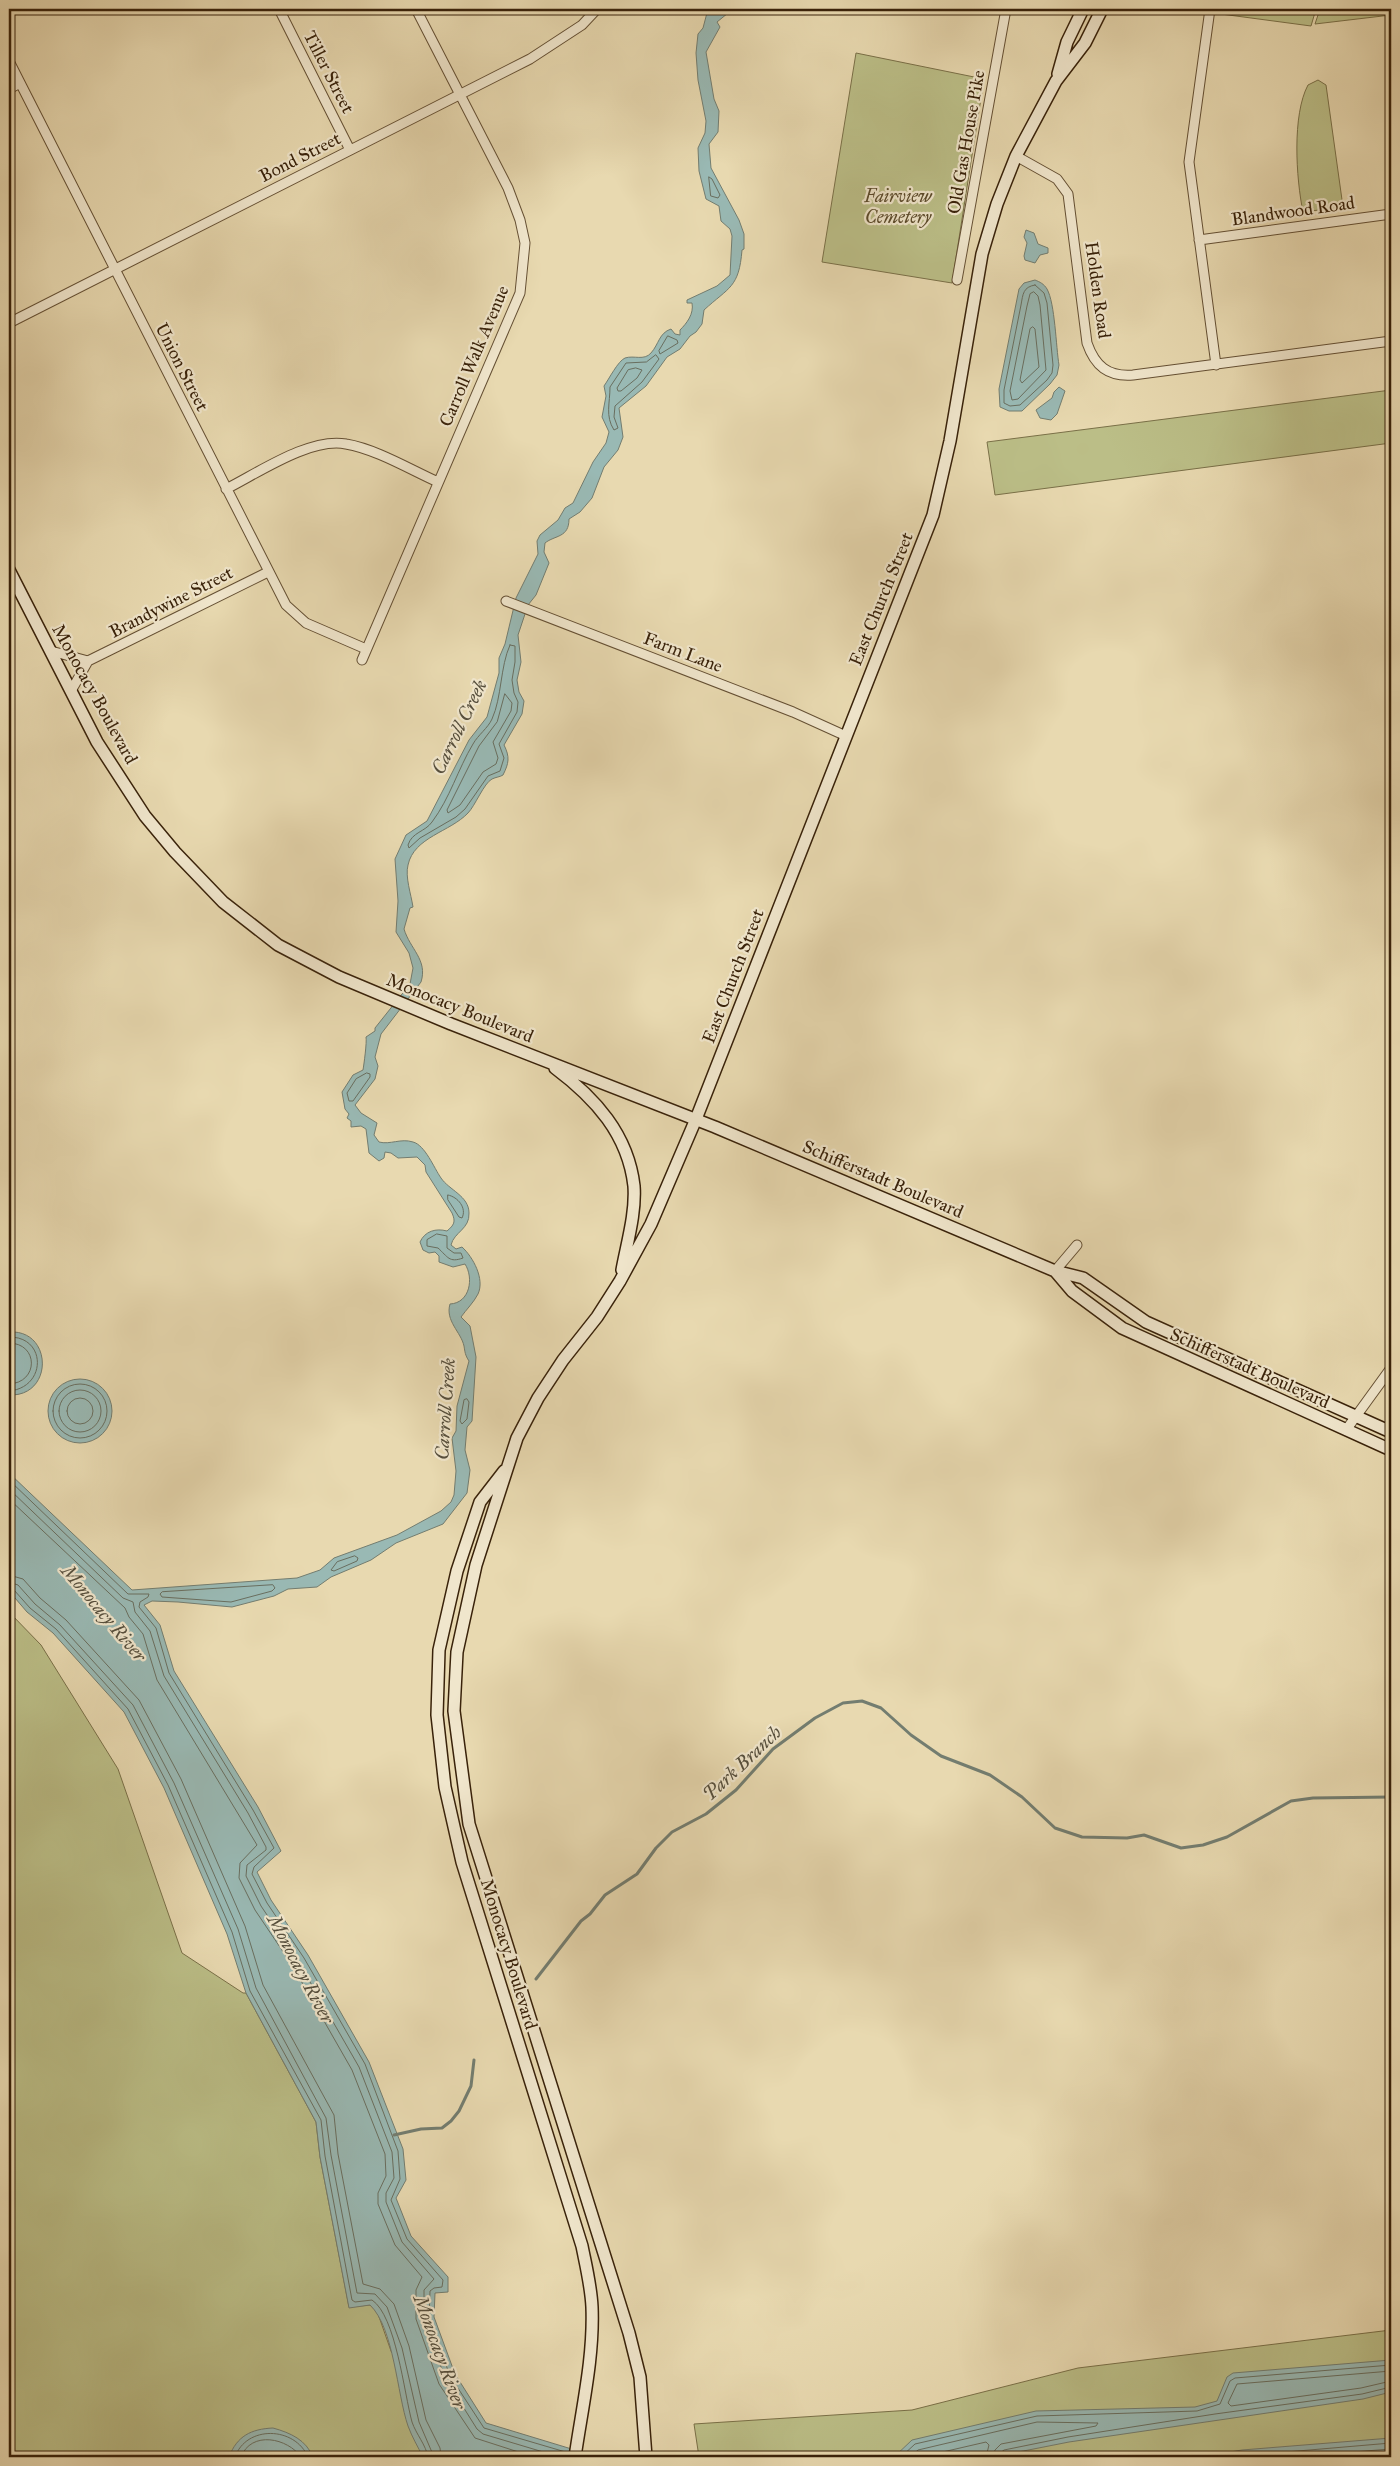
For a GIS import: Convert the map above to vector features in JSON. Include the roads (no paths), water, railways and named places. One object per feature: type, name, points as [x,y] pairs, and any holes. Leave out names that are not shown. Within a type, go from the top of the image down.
[{"type":"main road","name":"East Church Street","points":[[1056,81],[1068,42],[1083,9]]},
{"type":"main road","name":"East Church Street","points":[[696,1120],[933,515],[950,441],[982,254],[997,204],[1016,156],[1056,81],[1085,43],[1102,9]]},
{"type":"main road","name":"Monocacy Boulevard","points":[[9,570],[97,742],[145,816],[174,852],[223,902],[278,945],[339,977],[452,1024],[696,1120],[651,1224],[620,1281],[538,1398],[517,1438],[506,1468],[499,1499],[476,1565],[457,1652],[454,1711],[458,1757],[469,1824],[474,1842],[629,2333],[640,2376],[646,2457]]},
{"type":"main road","points":[[546,1061],[588,1096],[606,1115],[617,1131],[626,1153],[634,1186],[630,1230],[620,1281]]},
{"type":"main road","name":"Schifferstadt Boulevard","points":[[696,1120],[1055,1271],[1083,1278],[1146,1322],[1391,1432]]},
{"type":"main road","name":"Schifferstadt Boulevard","points":[[1055,1271],[1072,1291],[1122,1328],[1391,1450]]},
{"type":"main road","name":"Monocacy Boulevard","points":[[506,1468],[480,1502],[457,1571],[439,1650],[438,1716],[445,1787],[462,1862],[582,2246],[589,2278],[592,2308],[591,2342],[575,2457]]},
{"type":"street","name":"Tiller Street","points":[[279,9],[350,150]]},
{"type":"street","name":"Carroll Walk Avenue","points":[[362,660],[520,293],[525,261],[525,243],[520,220],[508,188],[416,9]]},
{"type":"street","name":"Bond Street","points":[[9,323],[530,59],[582,24],[597,9]]},
{"type":"street","name":"Old Gas House Pike","points":[[957,280],[1006,9]]},
{"type":"street","points":[[1210,9],[1189,150],[1216,365]]},
{"type":"street","name":"Union Street","points":[[9,61],[286,605],[306,623],[366,649]]},
{"type":"street","points":[[9,89],[20,83]]},
{"type":"street","name":"Holden Road","points":[[1016,156],[1057,179],[1064,185],[1068,194],[1088,343],[1096,363],[1106,370],[1125,376],[1391,342]]},
{"type":"street","name":"Blandwood Road","points":[[1199,240],[1391,214]]},
{"type":"street","points":[[226,489],[300,452],[327,444],[346,444],[370,452],[438,482]]},
{"type":"street","name":"Brandywine Street","points":[[88,662],[268,572]]},
{"type":"street","name":"Farm Lane","points":[[506,601],[783,709],[846,736]]},
{"type":"street","points":[[51,651],[88,662],[71,692]]},
{"type":"street","points":[[1055,1271],[1077,1245]]},
{"type":"street","points":[[1346,1430],[1391,1368]]},
{"type":"water","name":"Monocacy River","points":[[708,9],[733,9],[717,22],[720,27],[706,52],[714,99],[719,111],[718,132],[709,144],[711,168],[739,220],[744,234],[744,249],[742,250],[741,263],[731,286],[704,310],[702,324],[696,332],[690,336],[680,349],[667,357],[646,386],[619,408],[623,437],[618,450],[604,467],[592,498],[580,512],[569,519],[567,530],[564,533],[545,543],[544,552],[549,563],[536,595],[528,605],[518,635],[521,662],[517,680],[519,692],[524,701],[522,714],[504,745],[508,757],[507,767],[503,775],[489,781],[474,805],[461,820],[425,841],[412,856],[408,865],[407,875],[413,907],[410,908],[404,929],[420,961],[423,974],[421,982],[381,1034],[375,1057],[378,1066],[375,1079],[355,1105],[361,1113],[377,1123],[374,1135],[379,1142],[409,1141],[421,1147],[441,1178],[466,1202],[468,1207],[469,1218],[467,1223],[451,1245],[456,1249],[462,1247],[466,1251],[474,1262],[480,1282],[478,1294],[461,1317],[470,1326],[476,1357],[472,1421],[467,1427],[465,1450],[470,1470],[467,1493],[443,1524],[396,1543],[371,1560],[331,1577],[317,1587],[288,1589],[274,1596],[232,1607],[152,1601],[144,1605],[160,1625],[174,1671],[258,1807],[281,1851],[257,1872],[271,1900],[308,1955],[369,2062],[403,2149],[406,2180],[396,2198],[411,2236],[448,2277],[448,2292],[435,2293],[434,2317],[455,2374],[486,2423],[598,2457],[423,2457],[413,2438],[404,2413],[385,2329],[370,2305],[349,2308],[320,2157],[316,2122],[246,1993],[227,1934],[164,1788],[124,1712],[53,1633],[27,1612],[9,1591],[9,1473],[132,1590],[297,1578],[320,1570],[334,1558],[397,1535],[441,1511],[451,1502],[454,1495],[456,1471],[452,1438],[456,1431],[457,1406],[469,1361],[462,1341],[451,1321],[449,1310],[450,1304],[457,1303],[466,1295],[469,1283],[468,1270],[465,1264],[453,1267],[439,1262],[439,1256],[435,1252],[429,1253],[423,1250],[420,1242],[425,1235],[435,1230],[447,1231],[454,1221],[452,1213],[426,1172],[425,1165],[417,1157],[398,1158],[391,1153],[385,1152],[384,1158],[379,1161],[369,1153],[366,1129],[361,1126],[351,1127],[351,1121],[347,1118],[349,1114],[345,1109],[342,1092],[353,1075],[363,1070],[366,1037],[375,1031],[375,1028],[410,984],[413,968],[409,953],[396,932],[398,901],[395,859],[406,835],[427,821],[469,740],[487,717],[499,673],[499,658],[505,644],[516,598],[538,554],[537,541],[540,535],[558,520],[565,508],[573,503],[593,462],[606,443],[609,432],[602,417],[606,396],[604,386],[622,360],[628,357],[645,357],[654,350],[664,333],[671,329],[675,334],[680,335],[680,330],[692,311],[692,303],[687,303],[687,300],[717,286],[730,275],[732,236],[730,229],[721,221],[719,206],[706,199],[699,171],[698,148],[705,133],[706,121],[698,80],[696,53],[698,34],[703,28]]},
{"type":"water","points":[[1026,230],[1034,233],[1038,244],[1048,248],[1048,253],[1040,255],[1035,263],[1025,260],[1027,243],[1024,237]]},
{"type":"water","points":[[1035,280],[1045,286],[1050,296],[1054,314],[1059,365],[1057,375],[1050,384],[1022,411],[1009,411],[1000,407],[999,389],[1019,289],[1024,283]]},
{"type":"water","points":[[1059,387],[1065,391],[1057,414],[1051,420],[1040,418],[1036,410],[1052,398],[1054,392]]},
{"type":"water","points":[[9,1332],[23,1334],[34,1341],[40,1351],[42,1363],[40,1375],[34,1386],[24,1393],[9,1395]]},
{"type":"water","points":[[74,1379],[86,1379],[103,1388],[110,1399],[112,1411],[110,1423],[103,1434],[86,1443],[74,1443],[62,1438],[53,1429],[48,1417],[48,1405],[53,1393],[62,1384]]},
{"type":"water","points":[[1391,2360],[1391,2392],[1363,2399],[1069,2442],[993,2457],[894,2457],[912,2440],[1036,2411],[1195,2407],[1217,2401],[1227,2377],[1233,2373]]},
{"type":"water","points":[[273,2428],[297,2438],[306,2446],[313,2457],[229,2457],[236,2444],[246,2435],[258,2430]]},
{"type":"water","points":[[1391,2438],[1391,2457],[1200,2457],[1242,2450]]},
{"type":"waterway","name":"Park Branch","points":[[536,1979],[581,1921],[590,1914],[605,1895],[637,1874],[656,1848],[672,1832],[706,1814],[736,1790],[773,1749],[815,1718],[843,1703],[862,1701],[881,1708],[911,1735],[941,1756],[990,1775],[1022,1797],[1055,1828],[1082,1837],[1127,1838],[1144,1835],[1181,1848],[1203,1845],[1227,1837],[1291,1801],[1313,1798],[1391,1797]]},
{"type":"waterway","name":"Park Branch","points":[[394,2135],[421,2129],[442,2128],[451,2121],[459,2111],[471,2086],[474,2060]]},
{"type":"park label","name":"Fairview Cemetery","points":[[898,206]]},
{"type":"water label","name":"Carroll Creek","points":[[459,727]]},
{"type":"water label","name":"Carroll Creek","points":[[445,1409]]}]
